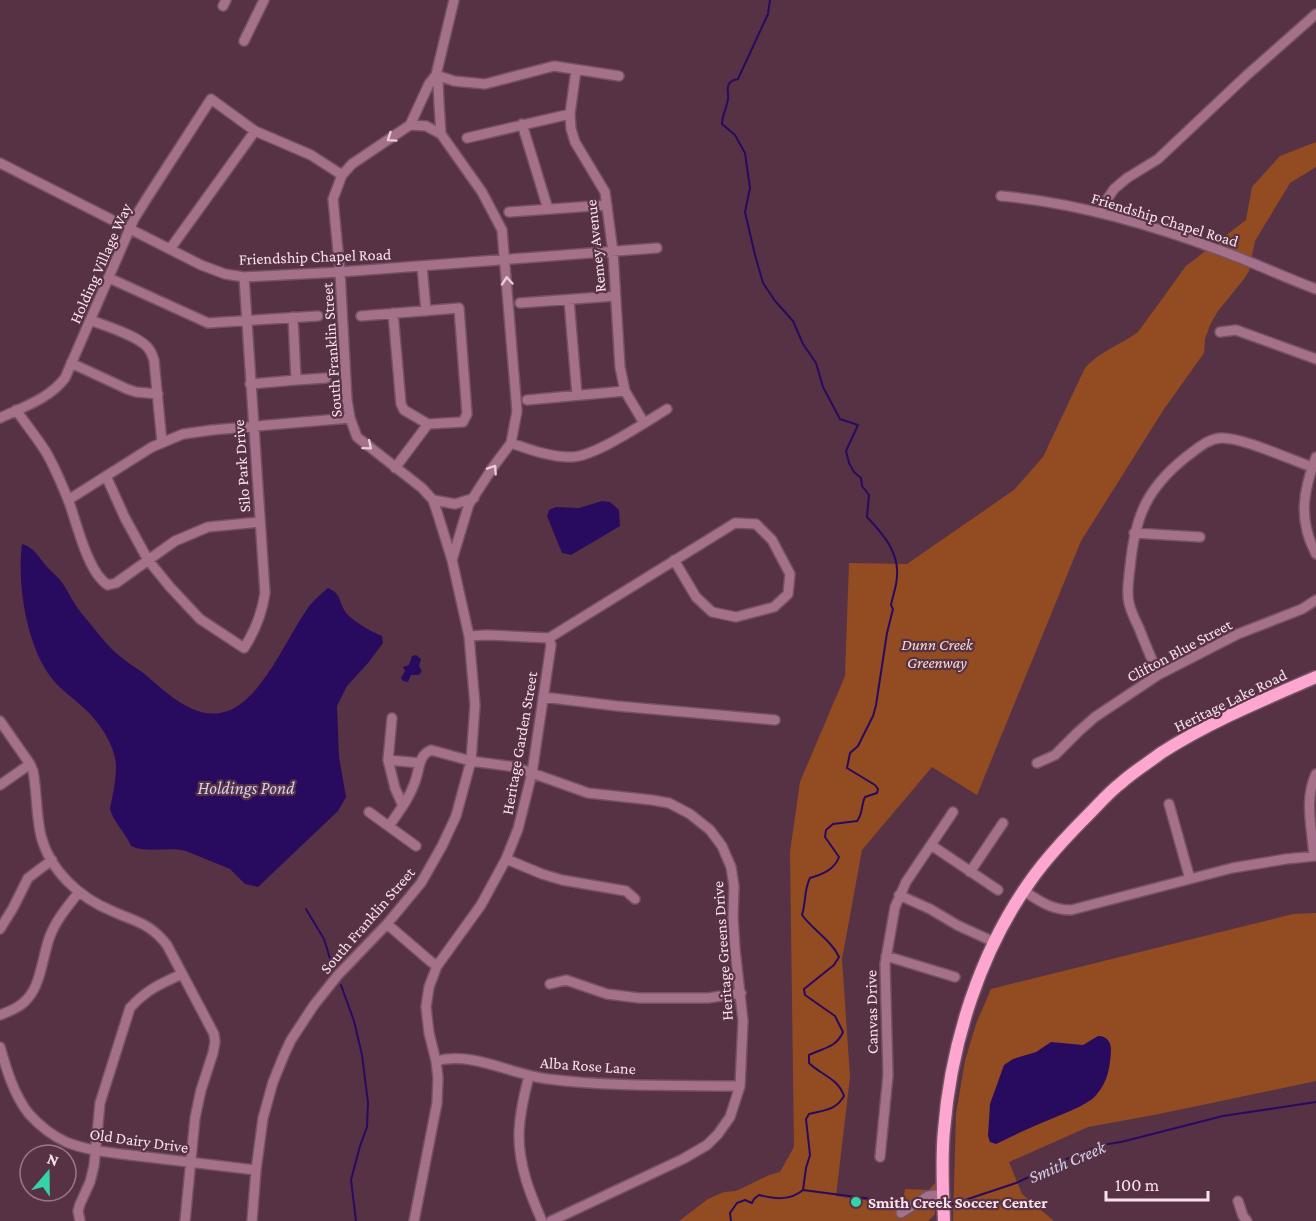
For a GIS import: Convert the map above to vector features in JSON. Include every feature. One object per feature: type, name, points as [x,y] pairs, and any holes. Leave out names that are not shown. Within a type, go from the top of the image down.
[{"type":"main road","name":"Heritage Lake Road","points":[[944,1221],[944,1132],[949,1087],[961,1031],[976,985],[994,942],[1032,878],[1066,837],[1120,783],[1161,753],[1197,732],[1256,703],[1316,677]]},
{"type":"street","points":[[244,41],[264,0]]},
{"type":"street","points":[[170,249],[255,131],[311,155],[342,176],[352,164],[410,125],[429,84],[436,75],[454,0]]},
{"type":"street","points":[[1101,213],[1114,189],[1158,159],[1316,14]]},
{"type":"street","points":[[436,75],[454,81],[485,84],[554,66],[619,76]]},
{"type":"street","name":"Remey Avenue","points":[[576,70],[570,114],[571,129],[575,142],[604,192],[613,252],[620,367],[625,391],[644,423]]},
{"type":"street","points":[[436,75],[441,134]]},
{"type":"street","name":"Holding Village Way","points":[[0,418],[41,399],[58,387],[65,378],[130,229],[147,198],[211,99],[255,131]]},
{"type":"street","points":[[467,138],[570,114]]},
{"type":"street","points":[[522,124],[548,209]]},
{"type":"street","points":[[410,125],[426,126],[441,134],[482,192],[502,230],[505,260],[517,411],[511,443],[470,504],[452,560]]},
{"type":"street","name":"Friendship Chapel Road","points":[[0,163],[201,265],[225,274],[244,277],[657,248]]},
{"type":"street","name":"South Franklin Street","points":[[252,1221],[263,1118],[273,1082],[291,1040],[314,1005],[338,975],[387,924],[421,883],[456,816],[471,760],[475,705],[469,636],[452,560],[433,500],[422,488],[357,437],[350,418],[333,199],[342,176]]},
{"type":"street","name":"Friendship Chapel Road","points":[[1001,196],[1065,204],[1101,213],[1182,237],[1316,289]]},
{"type":"street","points":[[509,212],[607,205]]},
{"type":"street","points":[[422,266],[426,310]]},
{"type":"street","name":"Silo Park Drive","points":[[148,560],[201,619],[244,648],[257,625],[265,593],[244,277]]},
{"type":"street","points":[[109,278],[208,322],[318,316]]},
{"type":"street","points":[[520,303],[615,296]]},
{"type":"street","points":[[568,300],[577,395]]},
{"type":"street","points":[[361,316],[393,313],[426,310],[459,308],[467,414],[463,422],[428,424],[404,410],[401,404],[393,313]]},
{"type":"street","points":[[293,317],[296,380]]},
{"type":"street","points":[[90,320],[133,337],[150,350],[154,360],[162,443]]},
{"type":"street","points":[[1220,332],[1236,330],[1316,359]]},
{"type":"street","points":[[71,363],[127,389],[158,394]]},
{"type":"street","points":[[250,384],[326,378]]},
{"type":"street","points":[[526,400],[625,391]]},
{"type":"street","points":[[511,443],[543,454],[573,458],[596,450],[667,409]]},
{"type":"street","points":[[16,410],[46,452],[68,500],[93,567],[102,581],[108,585],[116,583],[175,541],[208,527],[260,522]]},
{"type":"street","points":[[68,500],[152,447],[183,434],[350,418]]},
{"type":"street","points":[[395,468],[428,424]]},
{"type":"street","points":[[1158,675],[1129,603],[1128,587],[1134,533],[1147,500],[1161,480],[1202,445],[1221,438],[1233,439],[1312,467]]},
{"type":"street","points":[[1316,457],[1306,486],[1304,512],[1308,536],[1316,554]]},
{"type":"street","points":[[106,476],[148,560]]},
{"type":"street","points":[[433,500],[454,504],[474,498]]},
{"type":"street","points":[[469,636],[549,638],[674,560],[735,523],[756,524],[772,540],[790,574],[788,594],[774,607],[736,617],[712,612],[696,597],[674,560]]},
{"type":"street","points":[[1134,533],[1200,537]]},
{"type":"street","name":"Clifton Blue Street","points":[[1038,763],[1055,755],[1095,717],[1158,675],[1238,634],[1302,609],[1316,600]]},
{"type":"street","name":"Heritage Garden Street","points":[[414,1221],[437,1103],[438,1078],[426,1007],[429,987],[437,966],[481,905],[506,859],[518,829],[532,773],[551,645],[549,638]]},
{"type":"street","points":[[543,697],[775,720]]},
{"type":"street","points":[[392,718],[388,759],[395,788],[403,806]]},
{"type":"street","points":[[0,721],[30,764],[35,781],[41,837],[52,860],[79,892],[93,903],[147,926],[157,933],[167,945],[214,1034],[215,1042],[196,1116],[185,1221]]},
{"type":"street","name":"Heritage Greens Drive","points":[[420,763],[425,753],[430,750],[515,767],[588,793],[669,803],[690,814],[710,830],[722,846],[731,867],[734,886],[735,949],[743,1021],[741,1086],[730,1117],[707,1145],[683,1159],[551,1221]]},
{"type":"street","points":[[388,759],[420,763],[413,789],[388,826]]},
{"type":"street","points":[[0,785],[30,764]]},
{"type":"street","points":[[1024,891],[1045,905],[1071,910],[1257,863],[1315,856],[1310,799],[1311,784],[1316,774]]},
{"type":"street","points":[[1169,804],[1190,879]]},
{"type":"street","points":[[369,812],[416,846]]},
{"type":"street","name":"Canvas Drive","points":[[880,1157],[888,1075],[884,974],[895,907],[906,882],[953,812]]},
{"type":"street","points":[[970,872],[1003,823]]},
{"type":"street","points":[[931,845],[998,890]]},
{"type":"street","points":[[506,859],[562,880],[626,891],[635,899]]},
{"type":"street","points":[[0,929],[28,878],[52,860]]},
{"type":"street","points":[[0,1015],[19,1007],[30,997],[51,933],[59,917],[79,892]]},
{"type":"street","points":[[900,895],[994,942]]},
{"type":"street","points":[[387,924],[437,966]]},
{"type":"street","points":[[886,956],[955,977]]},
{"type":"street","points":[[80,1221],[78,1211],[94,1166],[102,1096],[130,1008],[141,996],[157,985],[182,974]]},
{"type":"street","points":[[550,984],[566,981],[607,994],[639,998],[708,998],[741,993]]},
{"type":"street","name":"Old Dairy Drive","points":[[0,1047],[18,1098],[30,1115],[42,1126],[67,1142],[95,1150],[256,1170]]},
{"type":"street","name":"Alba Rose Lane","points":[[436,1061],[460,1059],[547,1079],[741,1086]]},
{"type":"street","points":[[529,1076],[520,1115],[521,1161],[542,1221]]},
{"type":"street","points":[[901,1213],[928,1196],[944,1194]]},
{"type":"street","points":[[1238,1201],[1247,1221]]},
{"type":"green space","name":"Dunn Creek Greenway","points":[[1316,142],[1316,167],[1290,183],[1255,241],[1249,271],[1210,325],[1205,339],[1204,353],[1164,409],[1081,541],[977,795],[932,767],[862,850],[842,959],[850,1077],[836,1196],[898,1205],[903,1201],[905,1189],[929,1190],[936,1182],[935,1214],[928,1221],[679,1221],[708,1199],[724,1192],[736,1191],[780,1172],[794,1147],[790,852],[800,782],[845,676],[849,563],[907,564],[1014,490],[1043,457],[1088,365],[1138,332],[1186,266],[1246,220],[1252,187],[1280,156]]},
{"type":"green space","points":[[1316,913],[1316,1081],[1088,1127],[1009,1162],[1022,1194],[1054,1221],[953,1221],[956,1114],[965,1061],[976,1024],[991,989],[1293,914]]},
{"type":"water","points":[[602,501],[610,502],[619,510],[620,526],[571,555],[562,553],[547,516],[549,510],[556,507],[579,508]]},
{"type":"water","name":"Holdings Pond","points":[[22,544],[33,551],[59,579],[80,611],[116,653],[168,694],[198,711],[220,713],[235,708],[248,698],[272,667],[311,604],[328,588],[336,593],[348,615],[364,627],[382,636],[383,643],[347,686],[337,706],[339,757],[346,797],[338,811],[258,887],[245,884],[230,869],[186,851],[144,849],[131,846],[113,818],[110,808],[116,767],[111,744],[92,717],[50,676],[35,647],[22,594]]},
{"type":"water","points":[[416,655],[421,659],[419,666],[422,671],[419,675],[411,675],[408,682],[403,681],[401,678],[405,671],[403,667],[409,665],[412,656]]},
{"type":"water","points":[[1098,1036],[1108,1040],[1111,1050],[1106,1079],[1094,1098],[996,1144],[990,1142],[988,1136],[990,1104],[1004,1065],[1013,1059],[1036,1052],[1051,1042],[1083,1045]]},
{"type":"waterway","points":[[770,0],[768,14],[738,79],[732,81],[728,86],[728,99],[722,124],[735,135],[745,153],[750,188],[745,212],[763,283],[793,321],[803,344],[816,363],[823,387],[840,419],[858,425],[846,451],[849,463],[861,478],[862,486],[869,495],[867,517],[889,544],[897,567],[891,605],[893,609],[876,705],[858,746],[850,753],[847,768],[875,785],[878,789],[877,793],[865,797],[857,821],[833,824],[826,830],[825,837],[839,857],[831,868],[810,878],[802,915],[832,946],[839,957],[834,965],[804,989],[805,995],[835,1016],[843,1032],[829,1047],[809,1055],[809,1063],[838,1085],[844,1096],[834,1107],[809,1114],[806,1119],[810,1155],[803,1190]]},
{"type":"waterway","points":[[306,909],[324,939],[332,965]]},
{"type":"waterway","points":[[341,985],[354,1021],[362,1055],[368,1103],[367,1127],[351,1180],[356,1221]]},
{"type":"waterway","name":"Smith Creek","points":[[948,1205],[1016,1183],[1077,1154],[1102,1145],[1223,1116],[1316,1102]]},
{"type":"waterway","name":"Smith Creek","points":[[731,1221],[730,1213],[737,1203],[745,1200],[752,1203],[759,1195],[776,1198],[793,1196],[803,1190],[910,1204]]},
{"type":"waterway","name":"Smith Creek","points":[[921,1205],[940,1205]]},
{"type":"place","name":"Smith Creek Soccer Center","points":[[856,1202]]}]
